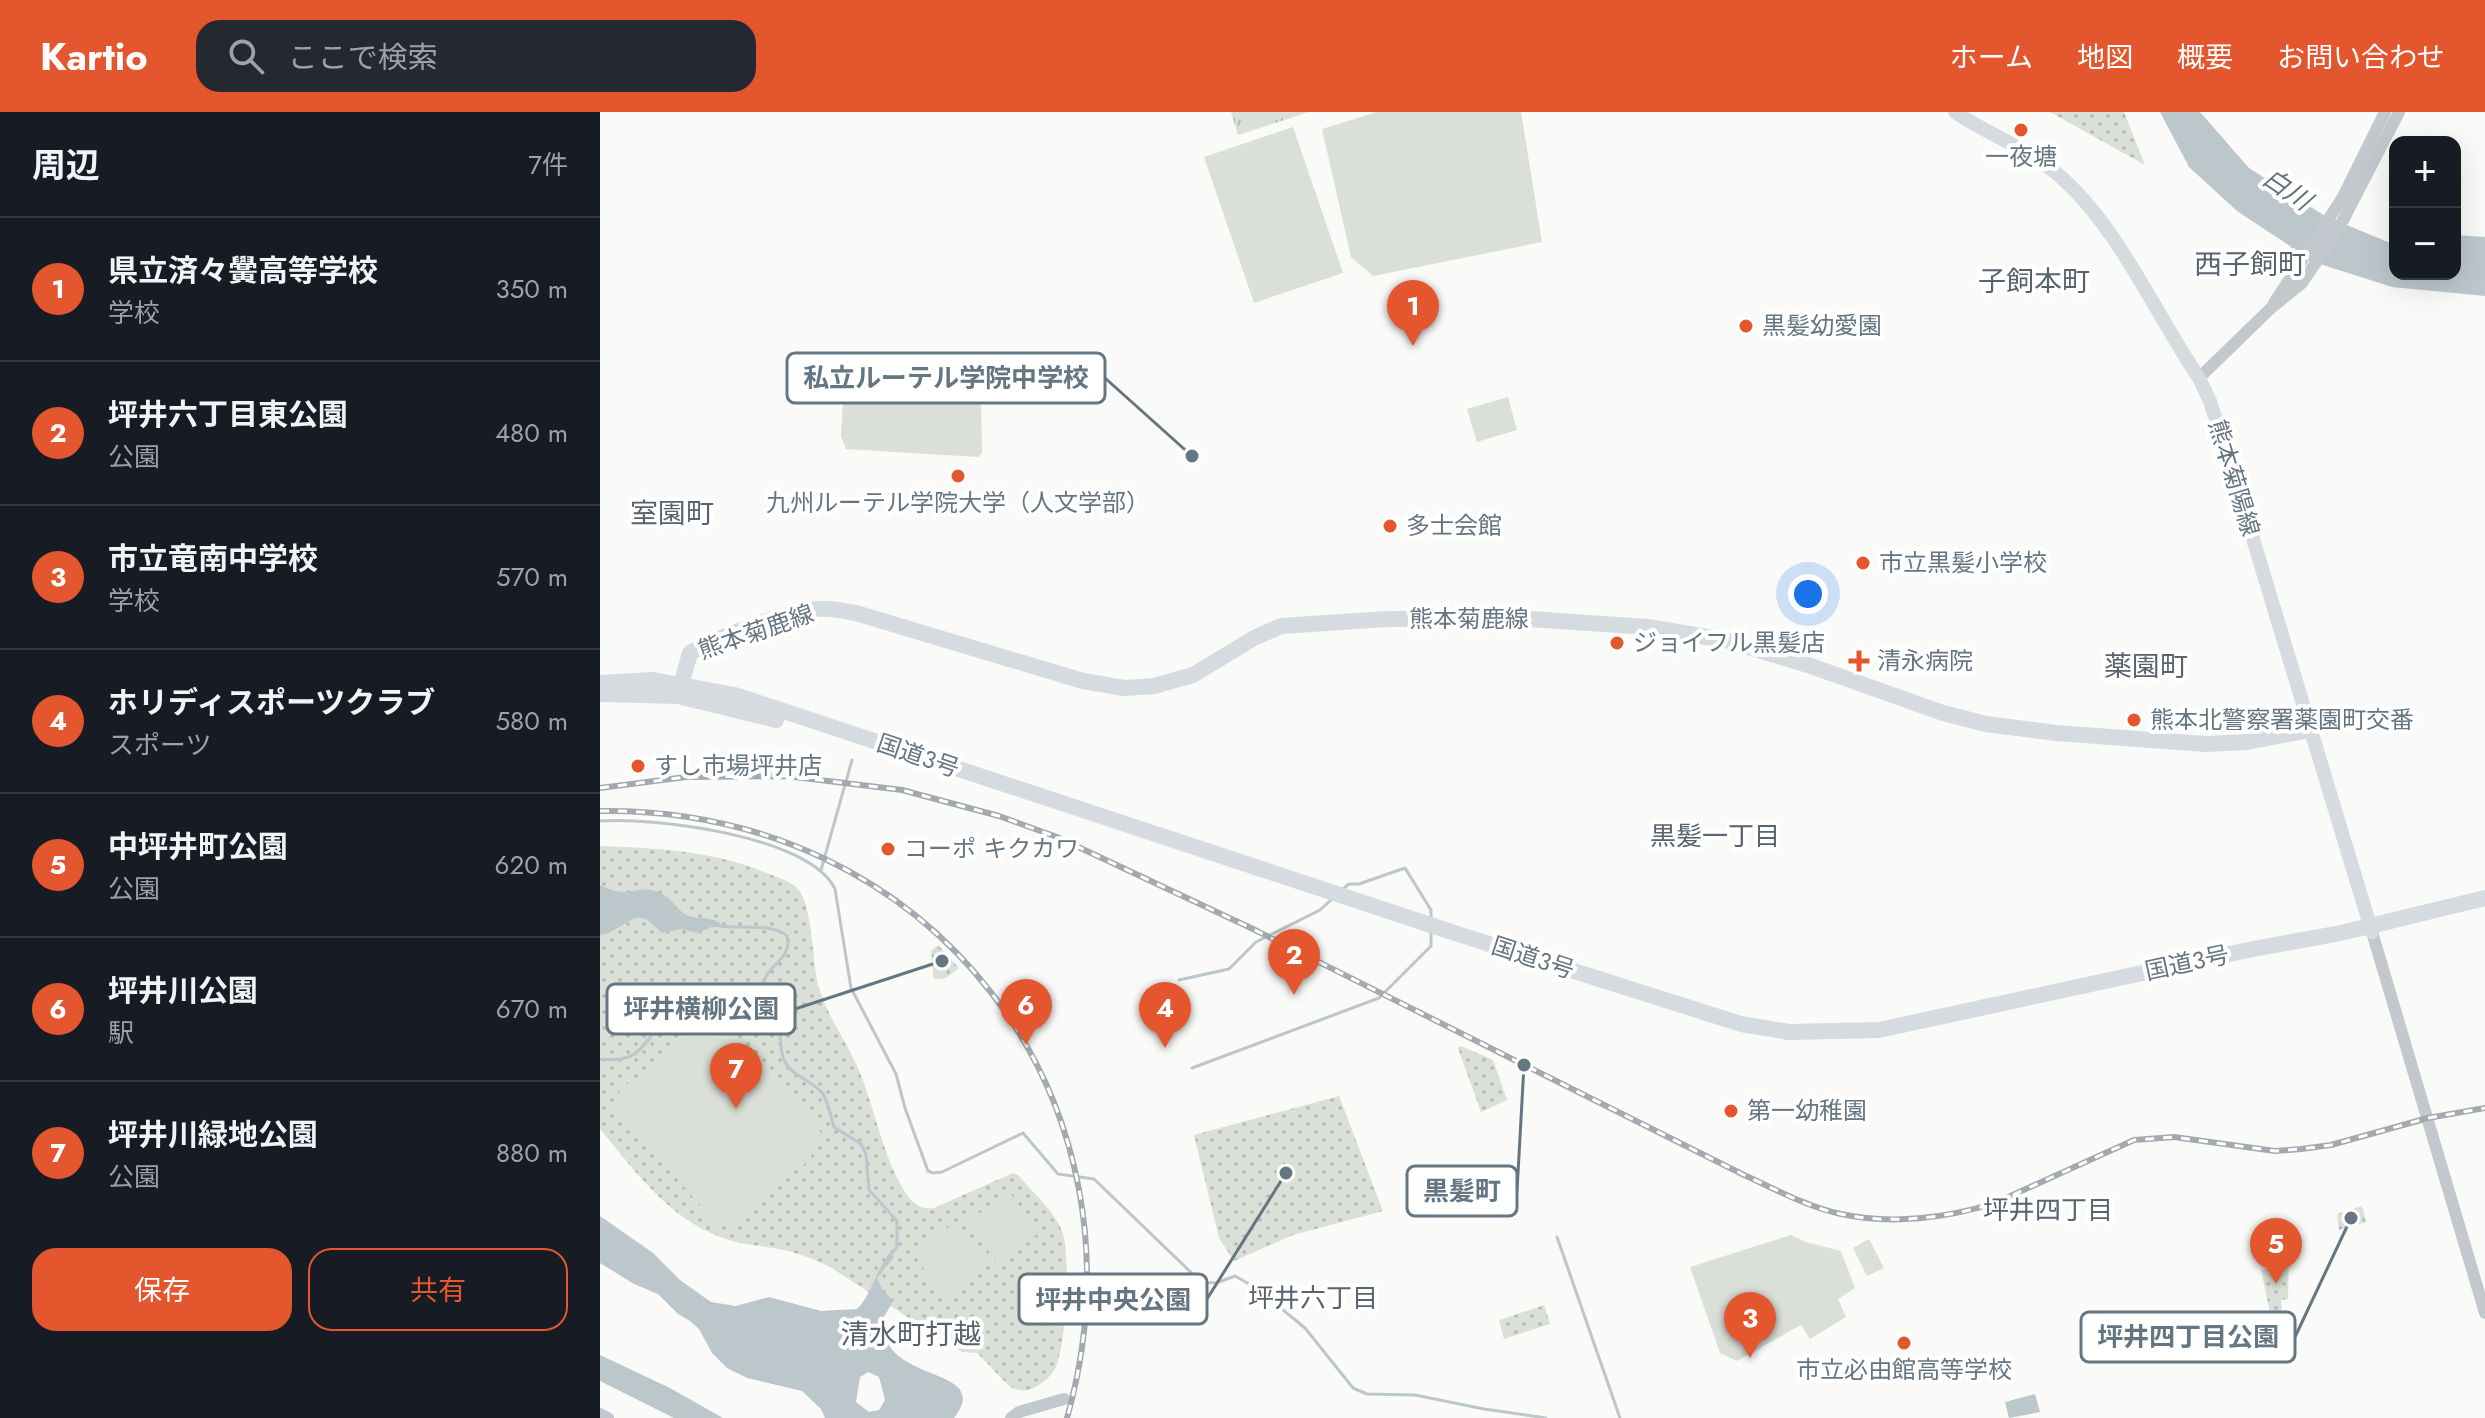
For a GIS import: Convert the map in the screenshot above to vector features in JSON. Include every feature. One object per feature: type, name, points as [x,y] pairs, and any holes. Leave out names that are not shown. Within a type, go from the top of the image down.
[{"type":"main road","name":"熊本菊陽線","points":[[1955,112],[2016,145],[2053,170],[2086,202],[2199,378],[2210,401],[2371,929]]},
{"type":"main road","name":"熊本菊鹿線","points":[[679,690],[688,657],[700,647],[772,621],[820,609],[856,613],[1083,681],[1124,688],[1154,686],[1193,675],[1254,638],[1281,626],[1387,619],[1530,619],[1648,627],[1725,640],[1808,665],[1943,713],[1986,724],[2056,733],[2206,744],[2247,742],[2310,730]]},
{"type":"main road","name":"国道3号","points":[[600,683],[653,680],[1329,902],[1757,1037],[1808,1043],[1879,1039],[2485,906]]},
{"type":"main road","name":"国道3号","points":[[600,694],[679,690]]},
{"type":"main road","name":"国道3号","points":[[2371,929],[2485,898]]},
{"type":"street","points":[[2199,378],[2296,281],[2385,121],[2399,112]]},
{"type":"street","points":[[2371,929],[2485,1313]]},
{"type":"street","points":[[1011,1418],[1019,1412],[1064,1399]]},
{"type":"street","points":[[600,1414],[608,1418]]},
{"type":"green space","points":[[1231,112],[1309,112],[1238,135]]},
{"type":"green space","points":[[1377,112],[1521,112],[1542,242],[1373,276],[1351,257],[1322,129]]},
{"type":"green space","points":[[2050,112],[2124,112],[2145,165]]},
{"type":"green space","points":[[1293,127],[1343,273],[1254,303],[1204,157]]},
{"type":"green space","points":[[947,391],[956,398],[981,400],[982,453],[978,457],[846,449],[841,436],[843,402],[850,396]]},
{"type":"green space","points":[[1508,397],[1517,430],[1477,442],[1467,409]]},
{"type":"green space","points":[[600,846],[706,855],[781,879],[801,893],[809,917],[822,997],[860,1073],[889,1160],[908,1196],[919,1206],[934,1208],[1013,1173],[1044,1203],[1060,1226],[1065,1245],[1067,1279],[1065,1319],[1057,1364],[1045,1381],[1026,1390],[1013,1388],[977,1353],[962,1352],[830,1267],[798,1254],[737,1242],[704,1230],[670,1206],[627,1162],[600,1129]]},
{"type":"green space","points":[[938,945],[959,968],[946,978],[934,979],[931,951]]},
{"type":"green space","points":[[705,1021],[723,1021],[802,1111],[805,1109],[820,1125],[817,1128],[821,1133],[821,1145],[810,1154],[812,1157],[797,1171],[793,1169],[733,1222],[715,1222],[634,1130],[631,1132],[616,1117],[617,1098],[621,1095],[619,1091],[634,1078],[638,1081]]},
{"type":"green space","points":[[1461,1046],[1493,1060],[1507,1100],[1481,1112],[1458,1048]]},
{"type":"green space","points":[[1339,1096],[1383,1211],[1293,1235],[1234,1261],[1219,1238],[1194,1135]]},
{"type":"green space","points":[[1009,1192],[1040,1232],[997,1263],[967,1222]]},
{"type":"green space","points":[[2362,1206],[2366,1222],[2339,1230],[2337,1214]]},
{"type":"green space","points":[[955,1223],[986,1265],[944,1297],[913,1253]]},
{"type":"green space","points":[[1791,1235],[1841,1251],[1855,1288],[1838,1299],[1846,1317],[1810,1339],[1801,1325],[1737,1361],[1720,1353],[1690,1267]]},
{"type":"green space","points":[[1869,1239],[1884,1268],[1867,1276],[1853,1248]]},
{"type":"green space","points":[[2289,1250],[2288,1299],[2281,1300],[2282,1318],[2261,1322],[2260,1315],[2270,1312],[2261,1270],[2271,1268],[2268,1252]]},
{"type":"green space","points":[[1544,1305],[1550,1324],[1504,1339],[1499,1320]]},
{"type":"shaded area","points":[[2160,112],[2200,112],[2249,168],[2325,216],[2389,243],[2389,280],[2461,280],[2461,235],[2485,237],[2485,296],[2392,287],[2298,257],[2290,246],[2237,211],[2189,167]]},
{"type":"shaded area","points":[[600,885],[624,892],[655,891],[685,914],[716,921],[721,924],[720,927],[698,933],[682,929],[662,933],[646,919],[636,917],[600,935]]},
{"type":"shaded area","points":[[600,1216],[653,1253],[680,1280],[711,1302],[736,1306],[769,1297],[821,1311],[857,1309],[889,1254],[894,1257],[877,1278],[883,1291],[893,1300],[883,1322],[887,1342],[899,1356],[949,1381],[960,1390],[963,1401],[954,1418],[825,1418],[821,1409],[802,1391],[747,1378],[727,1368],[712,1353],[699,1329],[658,1294],[634,1284],[600,1263]],"holes":[[[868,1372],[879,1377],[885,1400],[879,1410],[869,1412],[856,1402],[860,1377]]]},
{"type":"shaded area","points":[[600,1355],[670,1388],[723,1418],[674,1418],[600,1381]]},
{"type":"shaded area","points":[[2035,1394],[2040,1412],[2009,1418],[2005,1402]]},
{"type":"waterway","points":[[821,870],[852,760]]},
{"type":"waterway","points":[[600,821],[656,822],[728,834],[795,855],[820,871],[835,889],[851,988],[896,1074],[928,1171],[942,1172],[1023,1133],[1058,1174],[1094,1179],[1201,1282],[1216,1283],[1235,1276],[1258,1289],[1305,1328],[1353,1388],[1367,1394],[1415,1395],[1546,1418]]},
{"type":"waterway","points":[[1343,889],[1349,884],[1359,884],[1405,868],[1431,910],[1431,919]]},
{"type":"waterway","points":[[1179,980],[1229,969],[1256,942],[1320,910],[1332,899]]},
{"type":"waterway","points":[[719,926],[774,929],[787,936],[785,953],[764,981],[766,1002]]},
{"type":"waterway","points":[[1192,1068],[1379,998],[1431,946],[1431,931]]},
{"type":"waterway","points":[[600,1059],[615,1060],[635,1054],[660,1027],[676,1016],[716,1009],[748,998],[766,1002],[777,1015],[785,1062],[822,1093],[834,1127],[861,1144],[866,1154],[869,1190],[897,1221],[897,1247],[888,1258]]},
{"type":"waterway","points":[[1557,1237],[1620,1418]]},
{"type":"railway","points":[[600,788],[686,777],[787,776],[902,790],[999,816],[1057,837],[1253,929],[1779,1192],[1841,1214],[1899,1219],[1938,1216],[1977,1208],[1995,1203],[2134,1140],[2174,1137],[2275,1151],[2301,1149],[2331,1145],[2428,1118],[2485,1108]]},
{"type":"railway","points":[[600,811],[719,823],[826,859],[917,917],[992,993],[1046,1085],[1079,1188],[1086,1300],[1067,1418]]},
{"type":"place","name":"一夜塘","points":[[2021,130]]},
{"type":"place","name":"黒髪幼愛園","points":[[1746,326]]},
{"type":"place","name":"県立済々黌高等学校","points":[[1413,346]]},
{"type":"place","name":"私立ルーテル学院中学校","points":[[1192,456]]},
{"type":"place","name":"九州ルーテル学院大学（人文学部）","points":[[958,476]]},
{"type":"place","name":"多士会館","points":[[1390,526]]},
{"type":"place","name":"市立黒髪小学校","points":[[1863,563]]},
{"type":"place","name":"ジョイフル黒髪店","points":[[1617,643]]},
{"type":"place","name":"清永病院","points":[[1859,661]]},
{"type":"place","name":"熊本北警察署薬園町交番","points":[[2134,720]]},
{"type":"place","name":"すし市場坪井店","points":[[638,766]]},
{"type":"place","name":"コーポ キクカワ","points":[[888,849]]},
{"type":"place","name":"坪井横柳公園","points":[[942,961]]},
{"type":"place","name":"坪井六丁目東公園","points":[[1294,995]]},
{"type":"place","name":"坪井川公園","points":[[1026,1045]]},
{"type":"place","name":"ホリディスポーツクラブ","points":[[1165,1048]]},
{"type":"place","name":"黒髪町","points":[[1524,1065]]},
{"type":"place","name":"坪井川緑地公園","points":[[736,1109]]},
{"type":"place","name":"第一幼稚園","points":[[1731,1111]]},
{"type":"place","name":"坪井中央公園","points":[[1286,1173]]},
{"type":"place","name":"坪井四丁目公園","points":[[2351,1218]]},
{"type":"place","name":"中坪井町公園","points":[[2276,1284]]},
{"type":"place","name":"市立必由館高等学校","points":[[1904,1343]]},
{"type":"place","name":"市立竜南中学校","points":[[1750,1358]]},
{"type":"district","name":"西子飼町","points":[[2250,264]]},
{"type":"district","name":"子飼本町","points":[[2034,281]]},
{"type":"district","name":"室園町","points":[[672,513]]},
{"type":"district","name":"薬園町","points":[[2146,666]]},
{"type":"district","name":"黒髪一丁目","points":[[1715,836]]},
{"type":"district","name":"坪井四丁目","points":[[2048,1210]]},
{"type":"district","name":"坪井六丁目","points":[[1313,1298]]},
{"type":"district","name":"清水町打越","points":[[911,1334]]},
{"type":"water label","name":"白川","points":[[2287,189]]}]
